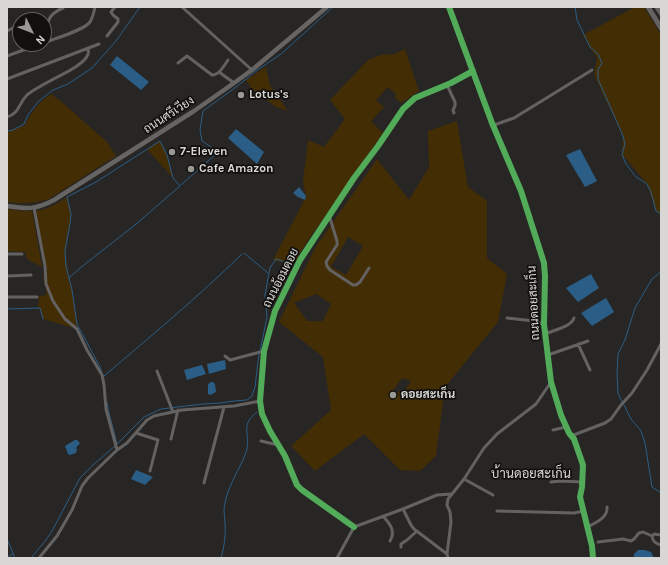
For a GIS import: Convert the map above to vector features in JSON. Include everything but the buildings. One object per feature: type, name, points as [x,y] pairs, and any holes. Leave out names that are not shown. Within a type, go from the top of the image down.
[{"type":"main road","name":"ถนนศรีเวียง","points":[[7,206],[25,209],[34,208],[45,205],[54,200],[194,111],[234,83],[252,70],[327,7]]},
{"type":"main road","points":[[648,7],[661,28]]},
{"type":"main road","points":[[657,7],[661,13]]},
{"type":"street","points":[[52,39],[83,28],[90,22],[94,15],[94,7]]},
{"type":"street","points":[[107,36],[118,22],[118,19],[111,12],[115,7]]},
{"type":"street","points":[[182,7],[252,70]]},
{"type":"street","name":"ถนนดอยสะเก็น","points":[[449,7],[521,191],[544,264],[544,324],[551,382],[557,404],[566,427],[574,439],[582,460],[583,465],[580,497],[588,527],[593,558]]},
{"type":"street","points":[[52,17],[63,8]]},
{"type":"street","points":[[7,79],[98,44]]},
{"type":"street","points":[[7,117],[16,113],[28,94],[78,66],[89,54],[88,48]]},
{"type":"street","points":[[7,56],[18,52]]},
{"type":"street","points":[[178,63],[186,56],[212,75],[215,75],[228,60]]},
{"type":"street","points":[[494,125],[514,118],[592,70]]},
{"type":"street","name":"ถนนอ้อมดอย","points":[[354,527],[297,485],[285,456],[262,414],[260,401],[264,351],[275,311],[300,260],[354,178],[403,109],[415,98],[447,85],[473,71]]},
{"type":"street","points":[[219,72],[234,83]]},
{"type":"street","points":[[447,85],[455,102],[453,110],[454,113]]},
{"type":"street","points":[[34,208],[45,266],[46,284],[53,301],[66,319],[77,329],[87,350],[102,375],[106,408],[117,450]]},
{"type":"street","points":[[329,215],[337,241],[337,246],[326,262],[330,270],[353,285],[356,285],[360,282],[369,268]]},
{"type":"street","points":[[7,254],[22,254]]},
{"type":"street","points":[[7,276],[30,275]]},
{"type":"street","points":[[7,298],[36,297]]},
{"type":"street","points":[[507,318],[534,321],[544,324]]},
{"type":"street","points":[[545,334],[568,325],[573,322],[574,318]]},
{"type":"street","points":[[548,355],[588,341]]},
{"type":"street","points":[[578,344],[590,370]]},
{"type":"street","points":[[571,436],[605,423],[611,419],[632,393],[661,344]]},
{"type":"street","points":[[225,356],[230,360],[264,351]]},
{"type":"street","points":[[157,371],[173,412]]},
{"type":"street","points":[[448,558],[447,554],[451,522],[450,512],[447,505],[448,499],[460,486],[484,448],[497,434],[536,404],[551,382]]},
{"type":"street","points":[[39,558],[58,536],[72,510],[82,486],[88,478],[117,450],[127,443],[147,420],[154,416],[178,410],[234,406],[260,401]]},
{"type":"street","points":[[204,482],[224,407]]},
{"type":"street","points":[[171,439],[178,410]]},
{"type":"street","points":[[553,430],[566,427]]},
{"type":"street","points":[[136,433],[158,440],[150,471]]},
{"type":"street","points":[[261,441],[278,444]]},
{"type":"street","points":[[464,479],[492,495]]},
{"type":"street","points":[[550,482],[582,482]]},
{"type":"street","points":[[336,558],[354,527],[437,495],[451,494]]},
{"type":"street","points":[[588,527],[606,515],[607,507]]},
{"type":"street","points":[[403,509],[410,525],[447,554]]},
{"type":"street","points":[[497,511],[574,513],[584,511]]},
{"type":"street","points":[[383,516],[393,529],[390,541]]},
{"type":"street","points":[[401,547],[401,544],[417,531]]},
{"type":"street","points":[[598,542],[623,539],[631,541],[639,533],[643,532],[652,536],[654,534],[661,535]]},
{"type":"street","points":[[652,536],[652,540],[661,545]]},
{"type":"shaded area","points":[[635,7],[644,7],[661,35],[661,214],[656,211],[647,184],[622,154],[623,136],[594,75],[597,58],[583,35]]},
{"type":"shaded area","points":[[405,49],[419,91],[401,103],[395,98],[396,94],[388,87],[376,100],[384,107],[371,121],[383,133],[308,240],[293,265],[273,260],[306,197],[303,182],[308,140],[324,147],[345,119],[330,100],[368,60],[381,55],[394,54]]},
{"type":"shaded area","points":[[266,67],[270,85],[288,111],[276,107],[252,89],[246,80]]},
{"type":"shaded area","points":[[51,94],[107,142],[116,156],[49,199],[28,203],[7,202],[7,132],[25,125],[36,108]]},
{"type":"shaded area","points":[[457,121],[468,187],[487,201],[487,258],[507,274],[498,322],[445,387],[436,456],[420,471],[400,470],[364,434],[315,471],[291,446],[331,410],[323,357],[279,322],[315,248],[377,159],[409,200],[429,167],[428,131]],"holes":[[[348,237],[363,246],[346,275],[331,267]],[[316,294],[331,304],[323,321],[307,321],[294,303]],[[402,378],[411,381],[406,389],[389,396]]]},
{"type":"shaded area","points":[[160,141],[167,156],[173,178],[147,149]]},
{"type":"shaded area","points":[[67,197],[71,214],[65,251],[77,329],[43,319],[40,308],[38,307],[39,296],[47,295],[43,275],[47,272],[36,211],[52,206]]},
{"type":"shaded area","points":[[7,209],[32,211],[42,267],[27,259],[25,252],[7,251]]},
{"type":"water","points":[[117,56],[149,82],[141,90],[110,65]]},
{"type":"water","points":[[236,129],[264,152],[257,164],[228,138]]},
{"type":"water","points":[[580,149],[597,181],[585,187],[566,155]]},
{"type":"water","points":[[299,187],[306,196],[305,200],[293,193]]},
{"type":"water","points":[[591,274],[599,288],[578,302],[566,288]]},
{"type":"water","points":[[606,298],[614,312],[592,326],[581,313]]},
{"type":"water","points":[[225,360],[226,369],[209,374],[207,364]]},
{"type":"water","points":[[202,365],[206,374],[187,380],[184,370]]},
{"type":"water","points":[[211,382],[215,384],[216,392],[210,395],[208,394],[208,384]]},
{"type":"water","points":[[75,440],[80,443],[76,448],[76,453],[70,455],[68,454],[65,446]]},
{"type":"water","points":[[136,470],[153,477],[145,485],[131,479]]},
{"type":"water","points":[[638,550],[651,552],[654,558],[634,558],[634,554]]},
{"type":"waterway","points":[[7,131],[13,130],[24,124],[28,115],[38,102],[53,90],[68,84],[92,68],[116,41],[140,7]]},
{"type":"waterway","points":[[181,185],[217,153],[214,149],[202,141],[200,130],[203,111],[281,54],[333,7]]},
{"type":"waterway","points":[[575,7],[577,20],[590,47],[598,54],[602,63],[598,70],[598,79],[623,136],[625,144],[622,154],[626,164],[636,177],[647,184],[651,192],[656,211],[661,214]]},
{"type":"waterway","points":[[69,278],[80,268],[135,225],[180,186],[173,178],[167,155],[160,141],[96,182],[67,197],[71,214],[65,251],[66,266],[72,290],[77,324],[100,367],[104,379]]},
{"type":"waterway","points":[[244,253],[268,273]]},
{"type":"waterway","points":[[104,376],[191,301],[242,254]]},
{"type":"waterway","points":[[260,351],[267,317],[265,295],[270,268],[276,259],[294,265]]},
{"type":"waterway","points":[[622,402],[618,393],[618,354],[625,340],[635,308],[652,279],[661,272]]},
{"type":"waterway","points":[[7,309],[40,308],[43,319]]},
{"type":"waterway","points":[[117,444],[144,417],[161,409],[247,400],[252,396],[255,387],[259,354]]},
{"type":"waterway","points":[[107,402],[117,444]]},
{"type":"waterway","points":[[624,405],[631,419],[641,431],[645,443],[652,487],[661,493]]},
{"type":"waterway","points":[[221,558],[225,537],[224,508],[226,497],[247,451],[247,425],[257,412]]},
{"type":"waterway","points":[[31,558],[52,531],[80,478],[115,446]]},
{"type":"waterway","points":[[7,539],[15,558]]},
{"type":"waterway","points":[[7,557],[13,554]]},
{"type":"cycle path","points":[[449,7],[492,123],[521,191],[544,263],[544,324],[551,382],[561,415],[569,433],[574,439],[583,465],[580,497],[592,546],[593,558]]},
{"type":"cycle path","points":[[354,527],[297,485],[285,456],[262,414],[260,401],[264,351],[275,311],[300,260],[354,178],[403,109],[415,98],[451,83],[473,71]]},
{"type":"place","name":"Lotus's","points":[[241,95]]},
{"type":"place","name":"7-Eleven","points":[[172,152]]},
{"type":"place","name":"Cafe Amazon","points":[[191,169]]},
{"type":"place","name":"ดอยสะเก็น","points":[[393,395]]},
{"type":"district","name":"บ้านดอยสะเก็น","points":[[531,474]]}]
